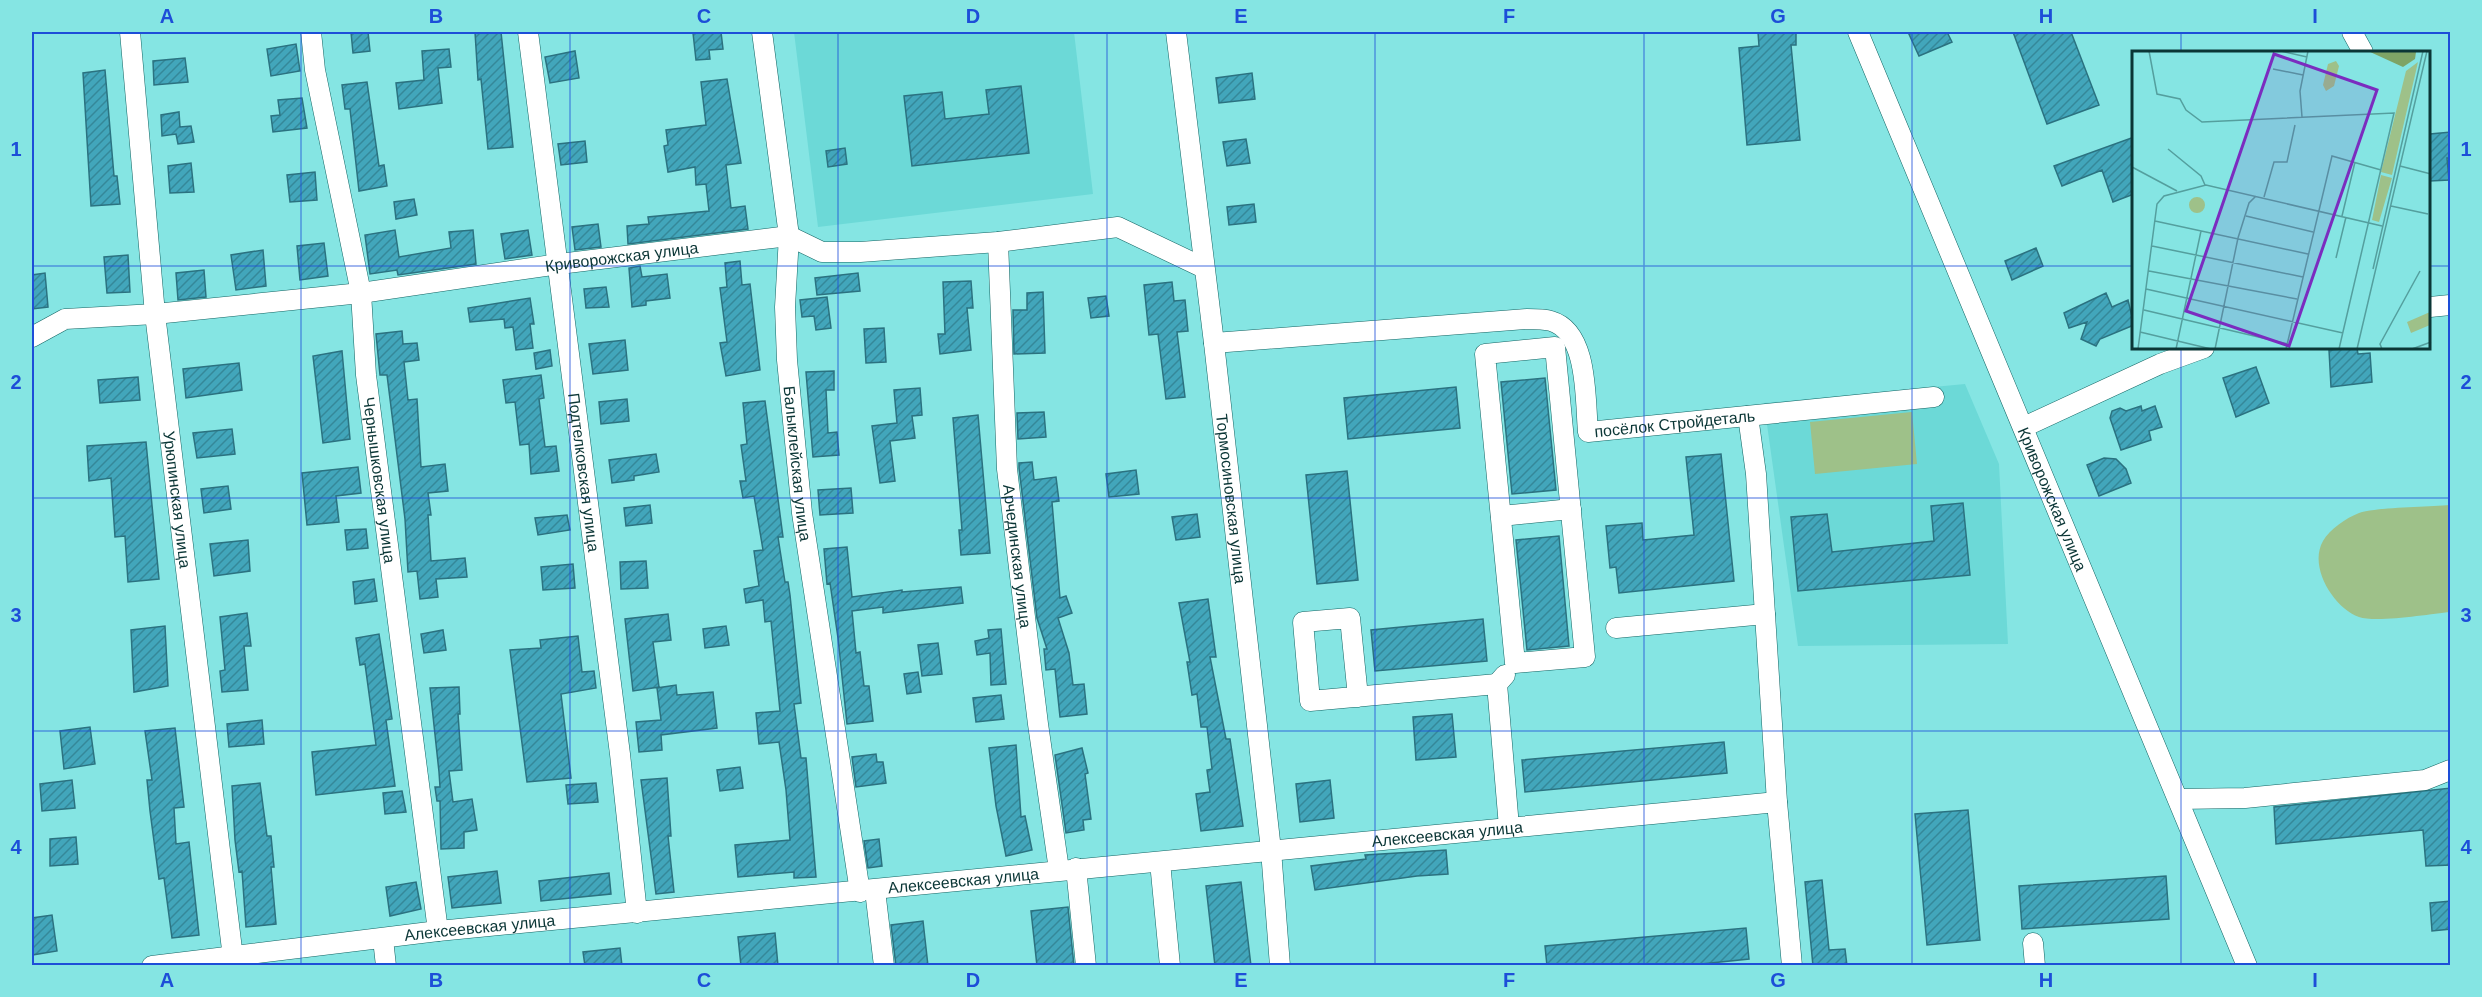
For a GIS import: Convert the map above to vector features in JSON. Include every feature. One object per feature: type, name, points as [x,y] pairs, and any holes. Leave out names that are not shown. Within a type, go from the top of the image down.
[{"type":"street","name":"Урюпинская улица","points":[[130,32],[155,314],[233,960]]},
{"type":"street","name":"Чернышковская улица","points":[[311,32],[315,70],[361,293],[366,375],[438,931]]},
{"type":"street","name":"Подтелковская улица","points":[[528,32],[620,754],[637,913]]},
{"type":"street","name":"Балыклейская улица","points":[[762,32],[789,236],[784,307],[802,513],[867,891],[884,966]]},
{"type":"street","name":"Тормосиновская улица","points":[[1176,32],[1214,343],[1271,850],[1280,966]]},
{"type":"street","name":"Криворожская улица","points":[[1858,32],[2247,966]]},
{"type":"street","points":[[2352,32],[2362,51]]},
{"type":"street","points":[[789,236],[822,252],[860,252],[998,242],[1118,227],[1204,268]]},
{"type":"street","name":"Криворожская улица","points":[[32,337],[65,319],[155,314],[361,293],[559,264],[789,236]]},
{"type":"street","name":"Арчединская улица","points":[[998,242],[1007,469],[1038,724],[1086,966]]},
{"type":"street","points":[[2431,308],[2451,305]]},
{"type":"street","name":"посёлок Стройдеталь","points":[[1214,343],[1527,319],[1553,321],[1566,332],[1581,353],[1588,432],[1934,397]]},
{"type":"street","points":[[1358,697],[1350,618],[1303,622],[1310,701],[1358,697],[1497,684],[1515,663],[1585,657],[1555,348],[1485,354],[1515,663]]},
{"type":"street","points":[[2024,427],[2160,364],[2198,350]]},
{"type":"street","points":[[1748,416],[1756,474],[1777,802],[1792,966]]},
{"type":"street","points":[[1564,434],[1588,432]]},
{"type":"street","points":[[1501,516],[1571,509]]},
{"type":"street","points":[[1616,628],[1765,614]]},
{"type":"street","points":[[1497,684],[1509,827]]},
{"type":"street","points":[[2178,799],[2245,798],[2425,780],[2451,770]]},
{"type":"street","name":"Алексеевская улица","points":[[152,966],[233,960],[438,931],[1777,802]]},
{"type":"street","points":[[1160,862],[1170,966]]},
{"type":"street","points":[[383,939],[386,966]]},
{"type":"street","points":[[2033,943],[2035,966]]},
{"type":"shaded area","points":[[794,32],[1074,32],[1093,194],[818,227]]},
{"type":"shaded area","points":[[1965,384],[1999,464],[2008,644],[1798,646],[1764,403]]},
{"type":"green space","points":[[1912,412],[1917,464],[1815,474],[1810,422]]},
{"type":"green space","points":[[2450,505],[2450,612],[2390,619],[2367,619],[2350,612],[2333,596],[2321,574],[2319,551],[2323,541],[2339,524],[2354,515],[2367,511]]},
{"type":"building","points":[[351,32],[368,32],[370,51],[353,53]]},
{"type":"building","points":[[475,32],[501,32],[513,147],[488,149],[481,79],[478,80]]},
{"type":"building","points":[[721,32],[723,49],[709,50],[710,59],[696,60],[693,33]]},
{"type":"building","points":[[1758,32],[1796,32],[1796,45],[1791,45],[1800,140],[1747,145],[1739,48],[1759,46]]},
{"type":"building","points":[[1908,32],[1947,32],[1952,42],[1919,56]]},
{"type":"building","points":[[2013,32],[2071,32],[2099,105],[2047,124]]},
{"type":"building","points":[[296,44],[300,71],[271,76],[267,49]]},
{"type":"building","points":[[449,49],[451,67],[438,68],[442,103],[399,109],[396,83],[424,80],[422,51]]},
{"type":"building","points":[[575,51],[579,78],[550,83],[545,57]]},
{"type":"building","points":[[185,58],[188,82],[154,85],[153,61]]},
{"type":"building","points":[[105,70],[114,176],[117,176],[120,204],[91,206],[83,73]]},
{"type":"building","points":[[1252,73],[1255,99],[1219,103],[1216,78]]},
{"type":"building","points":[[727,79],[741,163],[726,165],[731,208],[745,206],[748,229],[628,244],[627,226],[649,224],[648,217],[709,211],[706,184],[696,185],[695,167],[668,172],[664,146],[668,145],[666,130],[706,125],[701,82]]},
{"type":"building","points":[[367,82],[379,166],[384,165],[387,186],[359,191],[350,109],[345,109],[342,85]]},
{"type":"building","points":[[1021,86],[1029,153],[912,166],[904,96],[942,92],[945,119],[989,114],[986,90]]},
{"type":"building","points":[[302,98],[307,128],[273,132],[271,116],[280,115],[278,100]]},
{"type":"building","points":[[179,112],[180,127],[191,126],[194,142],[178,144],[176,134],[162,136],[161,115]]},
{"type":"building","points":[[2451,132],[2451,158],[2447,158],[2449,180],[2431,181],[2431,134]]},
{"type":"building","points":[[2132,138],[2132,195],[2113,202],[2102,170],[2062,186],[2054,166]]},
{"type":"building","points":[[1246,139],[1250,163],[1227,166],[1223,142]]},
{"type":"building","points":[[585,141],[587,162],[561,165],[558,144]]},
{"type":"building","points":[[845,148],[847,164],[828,167],[826,151]]},
{"type":"building","points":[[191,163],[194,192],[170,193],[168,166]]},
{"type":"building","points":[[315,172],[317,200],[290,202],[287,175]]},
{"type":"building","points":[[414,199],[417,215],[396,219],[394,202]]},
{"type":"building","points":[[1254,204],[1256,222],[1229,225],[1227,207]]},
{"type":"building","points":[[598,224],[601,247],[575,250],[572,227]]},
{"type":"building","points":[[395,230],[399,257],[451,248],[449,232],[473,230],[476,264],[398,275],[397,270],[370,274],[365,235]]},
{"type":"building","points":[[528,230],[532,255],[505,259],[501,234]]},
{"type":"building","points":[[324,243],[328,276],[300,280],[297,246]]},
{"type":"building","points":[[2036,248],[2043,266],[2012,280],[2005,261]]},
{"type":"building","points":[[263,250],[266,286],[236,290],[231,255]]},
{"type":"building","points":[[128,255],[130,292],[107,293],[104,257]]},
{"type":"building","points":[[740,261],[742,285],[750,284],[760,370],[726,376],[720,343],[727,342],[720,288],[727,287],[725,263]]},
{"type":"building","points":[[640,266],[642,277],[667,274],[670,298],[646,301],[646,305],[632,307],[629,268]]},
{"type":"building","points":[[204,270],[206,297],[178,300],[176,273]]},
{"type":"building","points":[[45,273],[48,307],[32,309],[32,275]]},
{"type":"building","points":[[858,273],[860,291],[817,295],[815,278]]},
{"type":"building","points":[[971,281],[973,308],[967,308],[971,350],[940,354],[938,334],[945,334],[943,282]]},
{"type":"building","points":[[1172,282],[1174,301],[1185,300],[1188,331],[1177,332],[1185,397],[1166,399],[1158,334],[1149,335],[1144,285]]},
{"type":"building","points":[[606,287],[609,307],[586,308],[584,289]]},
{"type":"building","points":[[1043,292],[1045,353],[1014,354],[1013,310],[1027,310],[1027,293]]},
{"type":"building","points":[[2106,293],[2112,307],[2128,300],[2132,326],[2100,339],[2096,346],[2081,339],[2087,322],[2069,328],[2064,313]]},
{"type":"building","points":[[1106,296],[1109,316],[1091,318],[1088,298]]},
{"type":"building","points":[[827,297],[831,328],[816,330],[814,316],[802,317],[800,300]]},
{"type":"building","points":[[530,298],[534,324],[530,324],[533,348],[516,350],[513,327],[505,328],[504,319],[470,322],[468,308]]},
{"type":"building","points":[[884,328],[886,362],[866,363],[864,329]]},
{"type":"building","points":[[402,331],[403,344],[417,343],[419,360],[404,362],[408,400],[417,399],[421,467],[445,464],[448,491],[428,493],[431,515],[428,515],[431,561],[465,558],[467,577],[436,579],[438,597],[420,599],[417,571],[408,572],[405,519],[387,375],[380,375],[376,334]]},
{"type":"building","points":[[625,340],[628,370],[593,374],[589,344]]},
{"type":"building","points":[[550,350],[552,366],[536,369],[534,353]]},
{"type":"building","points":[[2329,350],[2357,350],[2358,354],[2370,353],[2372,382],[2331,387]]},
{"type":"building","points":[[342,351],[350,439],[323,443],[313,356]]},
{"type":"building","points":[[239,363],[242,390],[186,398],[183,369]]},
{"type":"building","points":[[2256,367],[2269,403],[2236,417],[2223,378]]},
{"type":"building","points":[[834,371],[834,390],[826,390],[828,433],[837,432],[839,455],[813,457],[806,372]]},
{"type":"building","points":[[541,375],[544,398],[539,399],[545,447],[556,446],[559,471],[531,474],[529,444],[520,445],[515,402],[506,403],[503,380]]},
{"type":"building","points":[[138,377],[140,400],[100,403],[98,380]]},
{"type":"building","points":[[1545,378],[1556,490],[1512,494],[1501,382]]},
{"type":"building","points":[[1456,387],[1460,428],[1348,439],[1344,398]]},
{"type":"building","points":[[920,388],[922,415],[912,416],[915,438],[890,441],[895,481],[880,483],[872,426],[897,423],[894,390]]},
{"type":"building","points":[[627,399],[629,421],[601,424],[599,402]]},
{"type":"building","points":[[765,401],[783,537],[778,537],[785,582],[788,582],[790,595],[801,703],[794,704],[801,758],[806,758],[816,877],[794,878],[794,872],[738,877],[735,845],[790,840],[779,742],[759,744],[756,713],[780,711],[771,621],[765,622],[763,600],[746,603],[744,589],[759,586],[754,551],[763,550],[754,496],[743,498],[740,481],[746,481],[741,445],[747,444],[743,403]]},
{"type":"building","points":[[2141,406],[2142,411],[2155,406],[2162,427],[2149,431],[2151,440],[2121,450],[2110,418],[2112,411],[2120,408],[2126,411]]},
{"type":"building","points":[[1044,412],[1046,437],[1018,439],[1017,413]]},
{"type":"building","points":[[978,415],[990,553],[961,555],[959,530],[962,530],[953,418]]},
{"type":"building","points":[[232,429],[235,454],[197,458],[193,433]]},
{"type":"building","points":[[146,442],[159,579],[128,582],[125,536],[115,537],[111,478],[89,481],[87,446]]},
{"type":"building","points":[[656,454],[659,472],[634,476],[634,480],[612,483],[609,460]]},
{"type":"building","points":[[1721,454],[1734,581],[1619,593],[1616,567],[1610,568],[1606,526],[1642,523],[1643,540],[1694,535],[1686,457]]},
{"type":"building","points":[[2104,458],[2116,459],[2126,469],[2131,483],[2099,496],[2087,465]]},
{"type":"building","points":[[1032,462],[1034,480],[1056,477],[1059,501],[1052,502],[1060,598],[1066,596],[1072,613],[1058,618],[1069,653],[1073,685],[1084,684],[1087,714],[1060,717],[1055,669],[1046,670],[1044,649],[1047,649],[1037,618],[1019,468],[1019,463]]},
{"type":"building","points":[[358,467],[361,493],[336,496],[339,522],[307,525],[302,473]]},
{"type":"building","points":[[1136,470],[1139,494],[1109,497],[1106,474]]},
{"type":"building","points":[[1347,471],[1358,580],[1317,584],[1306,475]]},
{"type":"building","points":[[228,486],[231,509],[204,513],[201,489]]},
{"type":"building","points":[[851,488],[853,513],[820,515],[818,490]]},
{"type":"building","points":[[1963,503],[1970,575],[1798,591],[1791,517],[1827,514],[1832,552],[1934,541],[1931,506]]},
{"type":"building","points":[[650,505],[652,523],[626,526],[624,508]]},
{"type":"building","points":[[1197,514],[1200,537],[1176,540],[1172,517]]},
{"type":"building","points":[[567,515],[570,530],[538,535],[535,518]]},
{"type":"building","points":[[366,529],[368,548],[347,550],[345,530]]},
{"type":"building","points":[[1559,536],[1569,646],[1527,650],[1516,540]]},
{"type":"building","points":[[248,540],[250,571],[214,576],[210,544]]},
{"type":"building","points":[[847,547],[852,597],[902,590],[902,592],[961,587],[963,603],[883,613],[883,607],[852,611],[856,653],[860,652],[864,686],[869,686],[873,721],[847,724],[838,638],[830,583],[827,584],[824,549]]},
{"type":"building","points":[[646,561],[648,588],[621,589],[620,562]]},
{"type":"building","points":[[573,564],[575,588],[543,590],[541,567]]},
{"type":"building","points":[[374,579],[377,601],[355,604],[353,582]]},
{"type":"building","points":[[1208,599],[1216,657],[1210,657],[1226,739],[1230,739],[1243,826],[1201,831],[1196,794],[1210,792],[1207,770],[1212,769],[1207,727],[1201,727],[1197,694],[1192,695],[1187,662],[1190,662],[1179,603]]},
{"type":"building","points":[[247,613],[251,646],[244,646],[248,690],[222,692],[220,671],[225,670],[220,617]]},
{"type":"building","points":[[668,614],[671,640],[653,642],[659,687],[633,691],[625,619]]},
{"type":"building","points":[[1483,619],[1487,661],[1375,671],[1371,630]]},
{"type":"building","points":[[165,626],[168,686],[134,692],[131,630]]},
{"type":"building","points":[[726,626],[729,645],[705,648],[703,629]]},
{"type":"building","points":[[1001,629],[1006,684],[991,685],[990,653],[977,655],[975,641],[989,638],[988,630]]},
{"type":"building","points":[[443,630],[446,650],[424,653],[421,634]]},
{"type":"building","points":[[379,634],[392,719],[386,720],[395,786],[316,795],[312,752],[376,745],[365,664],[360,665],[356,638]]},
{"type":"building","points":[[578,636],[582,672],[594,671],[596,688],[561,694],[571,778],[527,782],[510,650],[541,648],[540,640]]},
{"type":"building","points":[[938,643],[942,674],[922,676],[918,645]]},
{"type":"building","points":[[918,672],[921,692],[907,694],[904,674]]},
{"type":"building","points":[[676,685],[677,695],[713,692],[717,728],[661,735],[662,750],[639,752],[636,722],[661,720],[657,688]]},
{"type":"building","points":[[459,687],[460,714],[458,714],[462,770],[449,771],[453,802],[472,799],[477,830],[464,832],[464,848],[441,849],[440,801],[437,801],[435,787],[440,787],[439,772],[430,688]]},
{"type":"building","points":[[1001,695],[1004,719],[976,722],[973,698]]},
{"type":"building","points":[[1452,714],[1456,757],[1416,760],[1413,717]]},
{"type":"building","points":[[262,720],[264,744],[229,747],[227,724]]},
{"type":"building","points":[[90,727],[95,764],[64,769],[60,731]]},
{"type":"building","points":[[175,728],[184,807],[174,808],[176,844],[189,842],[199,935],[172,938],[164,878],[159,879],[150,811],[147,780],[152,780],[145,731]]},
{"type":"building","points":[[1724,742],[1727,773],[1525,792],[1522,760]]},
{"type":"building","points":[[1016,745],[1021,817],[1025,816],[1032,850],[1006,856],[996,806],[989,748]]},
{"type":"building","points":[[1082,748],[1088,773],[1085,774],[1091,819],[1083,820],[1084,830],[1066,833],[1055,755]]},
{"type":"building","points":[[876,754],[877,762],[883,762],[886,783],[856,787],[852,757]]},
{"type":"building","points":[[740,767],[743,788],[720,791],[717,770]]},
{"type":"building","points":[[667,778],[671,836],[668,836],[674,892],[656,894],[641,780]]},
{"type":"building","points":[[72,780],[75,808],[42,811],[40,784]]},
{"type":"building","points":[[1330,780],[1334,818],[1300,822],[1296,784]]},
{"type":"building","points":[[260,783],[267,836],[271,836],[276,924],[246,927],[242,871],[239,872],[235,840],[232,786]]},
{"type":"building","points":[[596,783],[598,802],[568,804],[566,785]]},
{"type":"building","points":[[2451,788],[2451,865],[2426,866],[2423,830],[2276,844],[2274,807]]},
{"type":"building","points":[[402,791],[406,812],[385,814],[383,793]]},
{"type":"building","points":[[1968,810],[1980,940],[1927,945],[1915,814]]},
{"type":"building","points":[[76,837],[78,864],[50,866],[50,839]]},
{"type":"building","points":[[879,839],[882,866],[868,868],[864,841]]},
{"type":"building","points":[[1446,850],[1448,874],[1315,890],[1311,866],[1366,859],[1365,855]]},
{"type":"building","points":[[497,871],[501,903],[452,908],[448,877]]},
{"type":"building","points":[[609,873],[611,894],[541,901],[539,881]]},
{"type":"building","points":[[2166,876],[2169,919],[2022,929],[2019,886]]},
{"type":"building","points":[[1822,880],[1829,950],[1845,949],[1847,966],[1813,966],[1805,882]]},
{"type":"building","points":[[416,882],[421,909],[390,916],[386,887]]},
{"type":"building","points":[[1241,882],[1251,966],[1215,966],[1206,886]]},
{"type":"building","points":[[2451,901],[2451,929],[2432,931],[2430,903]]},
{"type":"building","points":[[1068,907],[1074,966],[1037,966],[1031,911]]},
{"type":"building","points":[[52,915],[57,951],[32,955],[32,918]]},
{"type":"building","points":[[923,921],[928,966],[896,966],[891,925]]},
{"type":"building","points":[[1746,928],[1749,959],[1682,966],[1547,966],[1545,946]]},
{"type":"building","points":[[775,933],[778,966],[741,966],[738,937]]},
{"type":"building","points":[[620,948],[622,966],[585,966],[583,952]]}]
